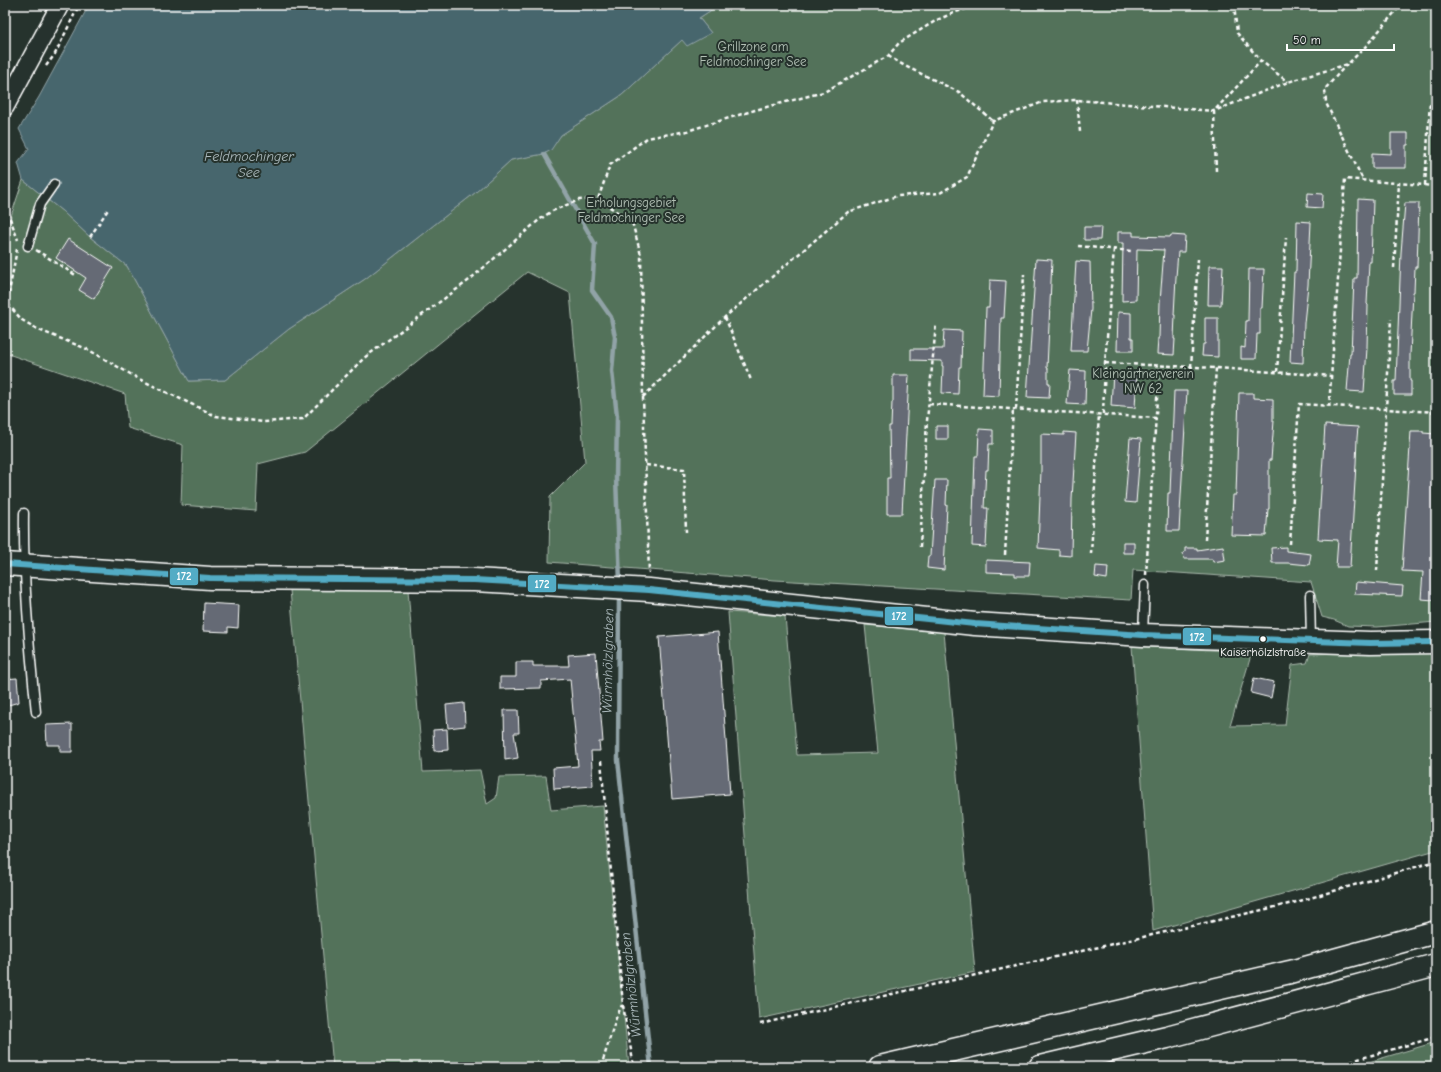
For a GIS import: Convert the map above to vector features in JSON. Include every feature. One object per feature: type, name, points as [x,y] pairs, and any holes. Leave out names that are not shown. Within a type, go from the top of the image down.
[{"type":"main road","points":[[15,564],[210,578],[474,580],[604,587],[639,582],[975,624],[1143,635],[1370,643],[1436,642]]},
{"type":"main road","points":[[880,1067],[1290,972],[1436,932]]},
{"type":"main road","points":[[1040,1067],[1175,1035],[1436,965]]},
{"type":"street","points":[[5,106],[60,5]]},
{"type":"lane","points":[[28,246],[40,204],[54,184]]},
{"type":"lane","points":[[24,513],[24,552],[15,564],[30,658],[36,712]]},
{"type":"lane","points":[[1143,635],[1145,585]]},
{"type":"lane","points":[[1310,596],[1311,641]]},
{"type":"path","points":[[598,199],[610,165],[647,138],[687,131],[755,110],[824,92],[888,56],[899,43],[937,20],[979,5]]},
{"type":"path","points":[[1234,5],[1237,33],[1261,61],[1288,82]]},
{"type":"path","points":[[1364,180],[1326,103],[1325,89],[1366,46],[1401,5]]},
{"type":"path","points":[[888,56],[905,66],[959,92],[993,121]]},
{"type":"path","points":[[1216,171],[1214,111],[1261,61]]},
{"type":"path","points":[[643,397],[725,317],[848,212],[897,196],[940,193],[967,177],[993,121],[1043,102],[1077,100],[1214,111],[1288,82],[1348,64]]},
{"type":"path","points":[[1077,100],[1080,132]]},
{"type":"path","points":[[1425,185],[1430,101]]},
{"type":"path","points":[[1330,406],[1345,179],[1436,186]]},
{"type":"path","points":[[1394,268],[1399,183]]},
{"type":"path","points":[[5,205],[18,240],[6,304],[22,320],[39,330],[87,349],[139,379],[216,416],[264,422],[303,419],[364,358],[468,281],[539,220],[552,211],[579,200],[598,199],[632,222],[641,255],[643,397],[649,575],[639,582]]},
{"type":"path","points":[[90,237],[109,208]]},
{"type":"path","points":[[1276,372],[1286,237]]},
{"type":"path","points":[[18,240],[77,276]]},
{"type":"path","points":[[1078,246],[1132,251]]},
{"type":"path","points":[[1103,414],[1105,363],[1114,249]]},
{"type":"path","points":[[1191,368],[1198,259]]},
{"type":"path","points":[[1005,555],[1024,274]]},
{"type":"path","points":[[725,317],[751,380]]},
{"type":"path","points":[[1377,571],[1391,319]]},
{"type":"path","points":[[920,547],[927,421],[936,324]]},
{"type":"path","points":[[1105,363],[1216,368],[1332,376]]},
{"type":"path","points":[[1145,585],[1159,366]]},
{"type":"path","points":[[1205,540],[1216,368]]},
{"type":"path","points":[[929,404],[1156,418]]},
{"type":"path","points":[[1290,544],[1299,404],[1436,412]]},
{"type":"path","points":[[1091,554],[1099,414]]},
{"type":"path","points":[[646,465],[684,469],[686,532]]},
{"type":"path","points":[[601,761],[623,1005],[634,1067]]},
{"type":"path","points":[[760,1024],[1293,904],[1436,861]]},
{"type":"path","points":[[601,1067],[616,1018],[623,1005]]},
{"type":"path","points":[[1330,1067],[1436,1037]]},
{"type":"green space","points":[[719,5],[1436,5],[1436,622],[1377,627],[1348,626],[1322,617],[1311,582],[1133,570],[1131,600],[775,580],[549,562],[550,497],[585,462],[570,293],[527,272],[305,452],[258,464],[256,511],[181,505],[183,445],[128,428],[125,394],[5,353],[5,234],[23,180],[62,211],[90,237],[127,266],[189,381],[225,380],[289,329],[365,279],[476,192],[511,160],[544,154],[550,150],[561,135],[622,95],[683,39],[711,33],[699,18]]},
{"type":"green space","points":[[290,590],[408,590],[423,772],[480,770],[487,804],[496,798],[499,777],[546,776],[551,810],[603,806],[629,1067],[333,1067]]},
{"type":"green space","points":[[728,612],[785,616],[797,755],[878,753],[865,625],[944,632],[975,972],[759,1019]]},
{"type":"green space","points":[[1132,646],[1252,652],[1230,726],[1285,725],[1292,665],[1307,663],[1310,654],[1436,650],[1436,850],[1153,931]]},
{"type":"green space","points":[[1436,1042],[1436,1067],[1352,1067]]},
{"type":"water","name":"Feldmochinger See","points":[[89,5],[719,5],[699,18],[711,33],[687,46],[682,40],[622,95],[561,135],[551,150],[544,154],[511,160],[476,192],[365,279],[289,329],[225,380],[189,381],[127,266],[90,237],[62,211],[23,180],[18,163],[29,149],[19,129],[39,97]]},
{"type":"building","points":[[1391,133],[1408,133],[1408,145],[1406,145],[1406,168],[1372,168],[1372,153],[1391,154]]},
{"type":"building","points":[[1308,193],[1323,194],[1322,208],[1307,207]]},
{"type":"building","points":[[1358,199],[1373,200],[1364,392],[1347,391],[1351,354],[1354,278],[1357,278]]},
{"type":"building","points":[[1405,203],[1419,203],[1417,267],[1415,267],[1413,292],[1410,355],[1411,395],[1394,395],[1394,381],[1396,381],[1401,253]]},
{"type":"building","points":[[1297,221],[1311,222],[1308,285],[1304,323],[1303,363],[1290,362],[1294,272],[1296,272]]},
{"type":"building","points":[[1084,227],[1101,227],[1100,240],[1084,240]]},
{"type":"building","points":[[1118,232],[1133,232],[1133,236],[1185,236],[1184,252],[1178,252],[1174,315],[1174,355],[1157,354],[1164,250],[1137,249],[1136,300],[1122,301],[1123,243],[1118,243]]},
{"type":"building","points":[[68,239],[113,268],[94,299],[79,290],[86,278],[56,258]]},
{"type":"building","points":[[1036,259],[1052,260],[1047,368],[1048,383],[1050,383],[1049,398],[1027,397]]},
{"type":"building","points":[[1076,261],[1090,262],[1091,309],[1087,351],[1071,351]]},
{"type":"building","points":[[1209,266],[1223,266],[1221,305],[1208,305]]},
{"type":"building","points":[[1249,269],[1264,269],[1262,308],[1260,308],[1260,334],[1257,334],[1256,359],[1241,359],[1241,347],[1245,348],[1246,321],[1248,321]]},
{"type":"building","points":[[990,280],[1006,281],[1004,318],[1001,318],[999,396],[983,395],[986,308],[989,308]]},
{"type":"building","points":[[1118,312],[1131,313],[1131,338],[1133,338],[1133,351],[1117,351]]},
{"type":"building","points":[[1205,318],[1218,318],[1218,357],[1202,356],[1203,344],[1205,344]]},
{"type":"building","points":[[944,330],[962,331],[961,367],[959,367],[958,394],[942,393],[942,361],[911,360],[911,349],[943,349]]},
{"type":"building","points":[[1070,370],[1086,371],[1085,405],[1067,404]]},
{"type":"building","points":[[1113,372],[1137,374],[1135,408],[1111,406]]},
{"type":"building","points":[[893,375],[909,375],[902,514],[887,514],[887,478],[890,478],[889,426],[891,426],[893,402]]},
{"type":"building","points":[[1174,391],[1187,391],[1179,531],[1167,531],[1168,493],[1170,493]]},
{"type":"building","points":[[1239,393],[1253,393],[1253,398],[1273,399],[1274,421],[1271,460],[1269,460],[1269,509],[1266,536],[1231,535],[1233,495],[1236,495]]},
{"type":"building","points":[[1325,425],[1358,427],[1350,567],[1336,567],[1338,540],[1318,539]]},
{"type":"building","points":[[936,426],[948,426],[948,439],[936,439]]},
{"type":"building","points":[[979,429],[993,430],[993,444],[989,444],[988,470],[986,470],[984,508],[988,508],[986,547],[972,546],[975,456],[978,456]]},
{"type":"building","points":[[1411,431],[1423,431],[1423,433],[1436,434],[1436,581],[1434,600],[1421,599],[1423,572],[1402,571]]},
{"type":"building","points":[[1064,432],[1076,433],[1072,499],[1071,556],[1059,555],[1059,550],[1038,548],[1041,434],[1064,435]]},
{"type":"building","points":[[1130,438],[1141,439],[1136,503],[1125,502]]},
{"type":"building","points":[[935,480],[947,480],[944,570],[927,568],[928,556],[930,556]]},
{"type":"building","points":[[1123,542],[1134,542],[1134,553],[1123,553]]},
{"type":"building","points":[[1223,546],[1225,560],[1213,562],[1212,559],[1184,559],[1183,553],[1185,552],[1185,548],[1197,548],[1197,550]]},
{"type":"building","points":[[1286,547],[1286,551],[1311,554],[1309,565],[1272,563],[1271,548]]},
{"type":"building","points":[[986,560],[1030,562],[1029,576],[1015,576],[1015,573],[986,572]]},
{"type":"building","points":[[1096,566],[1108,567],[1107,579],[1095,577]]},
{"type":"building","points":[[1356,582],[1403,586],[1402,596],[1355,594]]},
{"type":"building","points":[[204,603],[239,605],[238,628],[228,627],[228,632],[203,631]]},
{"type":"building","points":[[718,632],[730,794],[672,799],[659,637]]},
{"type":"building","points":[[596,653],[603,742],[599,742],[600,751],[591,751],[593,786],[554,789],[553,768],[578,766],[570,679],[541,681],[541,688],[500,689],[500,677],[516,677],[516,662],[533,662],[533,666],[569,666],[568,655]]},
{"type":"building","points":[[17,678],[19,702],[5,706],[5,679]]},
{"type":"building","points":[[1254,678],[1274,682],[1271,698],[1251,693]]},
{"type":"building","points":[[464,703],[465,726],[448,728],[446,705]]},
{"type":"building","points":[[504,710],[518,710],[519,733],[514,733],[518,758],[505,760]]},
{"type":"building","points":[[72,724],[72,752],[60,752],[60,745],[47,745],[46,725]]},
{"type":"building","points":[[447,729],[448,750],[434,751],[433,730]]},
{"type":"waterway","name":"Würmhölzlgraben","points":[[544,154],[595,244],[592,290],[611,317],[615,337],[612,371],[617,416],[616,478],[620,582]]},
{"type":"waterway","name":"Würmhölzlgraben","points":[[619,594],[618,760],[651,1067]]},
{"type":"transit line","name":"172","points":[[5,564],[210,578],[474,580],[649,590],[975,624],[1143,635],[1370,643],[1436,642]]},
{"type":"place","name":"Kaiserhölzlstraße","points":[[1263,639]]},
{"type":"park label","name":"Grillzone am Feldmochinger See","points":[[753,54]]},
{"type":"park label","name":"Erholungsgebiet Feldmochinger See","points":[[631,210]]},
{"type":"park label","name":"Kleingärtnerverein NW 62","points":[[1143,380]]}]
